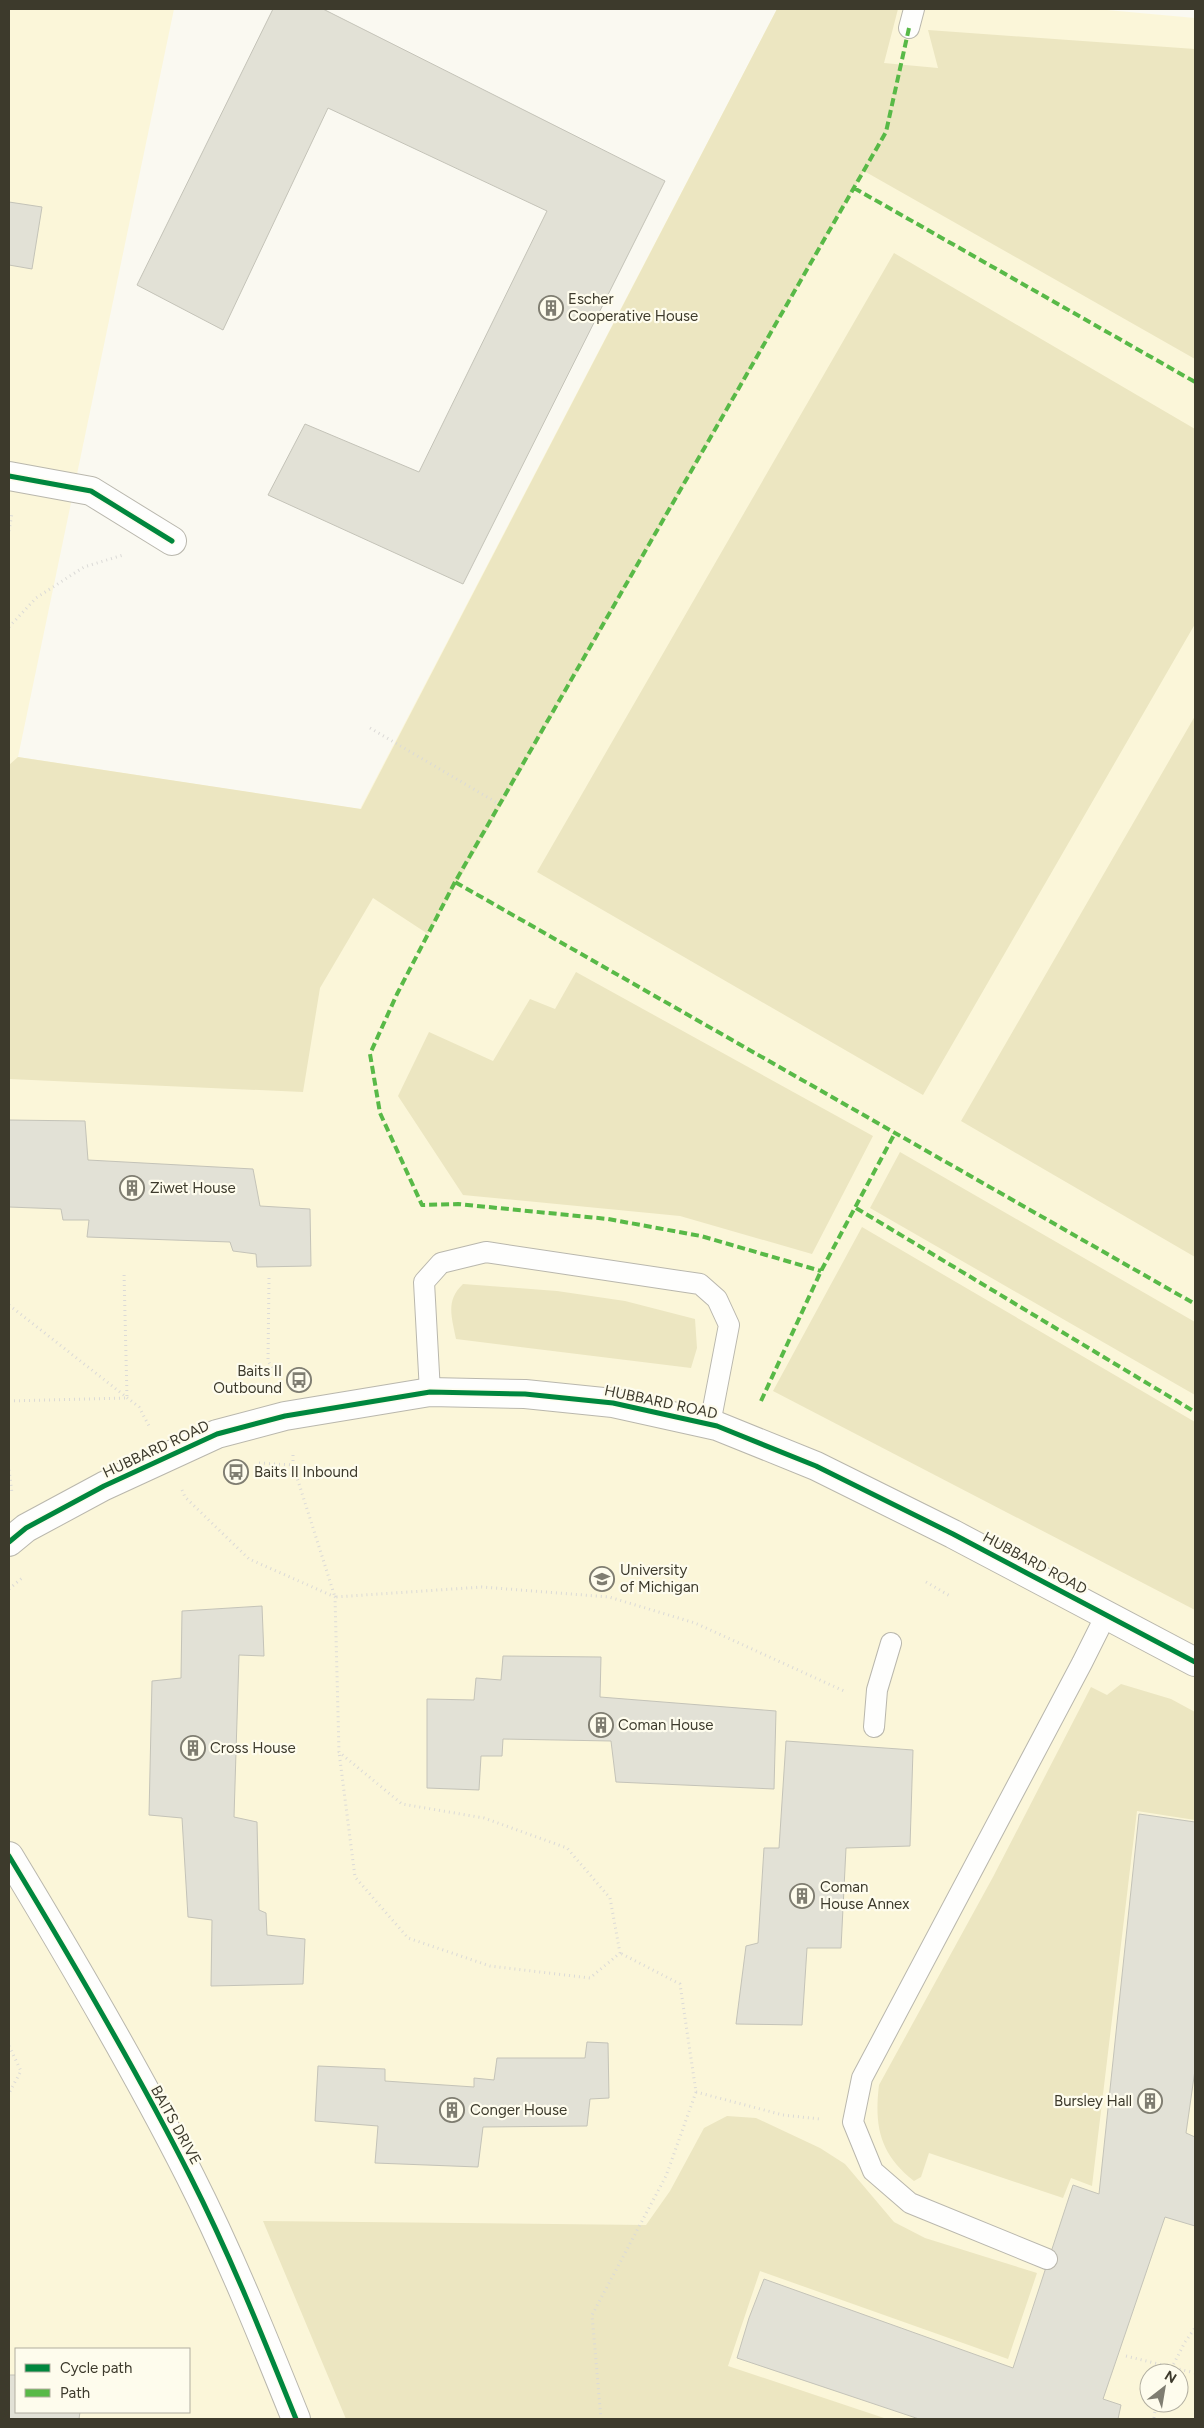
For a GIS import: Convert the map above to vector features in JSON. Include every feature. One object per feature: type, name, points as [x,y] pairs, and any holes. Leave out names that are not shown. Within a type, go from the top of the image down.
[{"type":"street","points":[[9,476],[91,491],[172,541]]},
{"type":"street","name":"HUBBARD ROAD","points":[[9,1542],[26,1528],[104,1486],[217,1434],[285,1416],[430,1392],[525,1394],[613,1403],[710,1424],[816,1466],[953,1534],[1195,1662]]},
{"type":"street","name":"BAITS DRIVE","points":[[9,1856],[69,1956],[190,2176],[250,2306],[296,2419]]},
{"type":"lane","points":[[430,1392],[424,1282],[442,1263],[486,1252],[700,1284],[717,1299],[729,1325],[710,1424]]},
{"type":"lane","points":[[1047,2259],[910,2202],[873,2171],[853,2122],[862,2078],[1106,1615]]},
{"type":"lane","points":[[874,1727],[877,1690],[892,1643]]},
{"type":"path","points":[[9,627],[36,598],[84,567],[128,554]]},
{"type":"path","points":[[370,728],[500,804]]},
{"type":"path","points":[[124,1272],[127,1398]]},
{"type":"path","points":[[269,1278],[268,1361],[279,1379]]},
{"type":"path","points":[[9,1305],[139,1407],[151,1430]]},
{"type":"path","points":[[9,1401],[127,1398]]},
{"type":"path","points":[[293,1455],[293,1465],[335,1597],[339,1752],[355,1877],[408,1938],[490,1966],[590,1978],[620,1953]]},
{"type":"path","points":[[9,1470],[13,1498]]},
{"type":"path","points":[[180,1485],[185,1497],[249,1559],[335,1597],[482,1587],[609,1597],[695,1623],[846,1692]]},
{"type":"path","points":[[926,1582],[950,1596]]},
{"type":"path","points":[[339,1752],[402,1804],[484,1818],[567,1848],[610,1898],[620,1953]]},
{"type":"path","points":[[601,2419],[592,2315],[666,2176],[696,2092],[680,1984],[620,1953]]},
{"type":"path","points":[[9,2046],[21,2070],[9,2093]]},
{"type":"path","points":[[696,2092],[783,2115],[853,2122]]},
{"type":"path","points":[[1175,2363],[1195,2328]]},
{"type":"path","points":[[1126,2356],[1156,2363]]},
{"type":"shaded area","name":"University of Michigan","points":[[9,9],[174,9],[18,757],[360,809],[777,9],[1096,9],[1195,18],[1195,2419],[9,2419]]},
{"type":"shaded area","points":[[777,9],[898,9],[884,63],[938,68],[928,30],[1195,49],[1195,359],[864,171],[428,934],[373,898],[320,988],[303,1092],[9,1079],[9,765],[18,757],[361,809]]},
{"type":"shaded area","points":[[894,253],[1195,429],[1195,624],[923,1095],[537,872]]},
{"type":"shaded area","points":[[1195,716],[1195,1257],[961,1121]]},
{"type":"shaded area","points":[[576,972],[873,1136],[812,1254],[680,1216],[463,1195],[398,1096],[429,1032],[493,1061],[530,999],[555,1009]]},
{"type":"shaded area","points":[[900,1152],[1195,1322],[1195,1395],[870,1208]]},
{"type":"shaded area","points":[[862,1227],[1195,1422],[1195,1610],[773,1391]]},
{"type":"shaded area","points":[[463,1284],[557,1291],[625,1301],[695,1319],[697,1348],[691,1368],[456,1339],[451,1310],[457,1290]]},
{"type":"shaded area","points":[[1121,1684],[1171,1699],[1195,1712],[1195,1820],[1137,1811],[1092,2186],[1071,2178],[1063,2198],[929,2153],[921,2177],[914,2181],[893,2161],[882,2139],[878,2114],[879,2085],[993,1877],[1091,1687],[1107,1695]]},
{"type":"shaded area","points":[[727,2116],[756,2118],[820,2148],[845,2164],[894,2222],[925,2238],[1037,2273],[1008,2359],[760,2271],[728,2366],[887,2419],[346,2419],[263,2221],[646,2225],[670,2191],[704,2128]]},
{"type":"building","name":"Escher Cooperative House","points":[[273,9],[323,9],[665,181],[463,584],[268,495],[305,424],[419,472],[547,211],[328,108],[223,330],[137,285]]},
{"type":"building","points":[[9,202],[42,207],[32,269],[9,265]]},
{"type":"building","name":"Ziwet House","points":[[9,1120],[85,1121],[88,1160],[253,1169],[260,1206],[310,1209],[311,1266],[257,1267],[256,1254],[233,1251],[230,1242],[87,1237],[89,1220],[63,1220],[61,1209],[9,1207]]},
{"type":"building","name":"Cross House","points":[[262,1606],[264,1656],[239,1655],[234,1817],[257,1822],[259,1910],[266,1913],[267,1935],[305,1939],[303,1984],[211,1986],[212,1920],[188,1917],[182,1818],[149,1815],[152,1681],[181,1678],[182,1611]]},
{"type":"building","name":"Coman House","points":[[503,1656],[601,1657],[600,1697],[776,1711],[774,1789],[616,1782],[611,1741],[503,1739],[502,1756],[481,1756],[479,1790],[427,1788],[427,1699],[474,1700],[476,1678],[501,1680]]},
{"type":"building","name":"Coman House Annex","points":[[786,1741],[913,1750],[910,1846],[846,1848],[841,1948],[807,1948],[802,2025],[736,2024],[746,1946],[758,1943],[764,1848],[779,1848]]},
{"type":"building","name":"Bursley Hall","points":[[1139,1814],[1195,1822],[1195,2070],[1186,2133],[1195,2137],[1195,2226],[1165,2217],[1103,2399],[1121,2405],[1118,2419],[919,2419],[737,2358],[749,2318],[764,2279],[1013,2368],[1073,2185],[1099,2194]]},
{"type":"building","name":"Conger House","points":[[587,2042],[608,2043],[609,2098],[590,2099],[587,2126],[483,2127],[478,2167],[375,2163],[378,2126],[315,2121],[318,2066],[385,2069],[385,2081],[474,2087],[474,2078],[494,2080],[497,2058],[585,2058]]},
{"type":"building","points":[[9,2375],[15,2375],[15,2413],[80,2413],[79,2419],[9,2419]]},
{"type":"marked path","points":[[909,28],[886,132],[455,882],[1195,1304]]},
{"type":"marked path","points":[[854,188],[1195,382]]},
{"type":"marked path","points":[[455,882],[397,994],[370,1054],[380,1113],[422,1205],[458,1204],[608,1219],[701,1236],[821,1271]]},
{"type":"marked path","points":[[761,1401],[821,1271],[895,1133]]},
{"type":"marked path","points":[[856,1208],[1195,1412]]},
{"type":"cycle path","points":[[9,476],[91,491],[172,541]]},
{"type":"cycle path","points":[[9,1542],[26,1528],[104,1486],[217,1434],[285,1416],[430,1392],[525,1394],[613,1403],[717,1426],[816,1466],[953,1534],[1195,1662]]},
{"type":"cycle path","points":[[9,1856],[102,2014],[190,2176],[259,2327],[296,2419]]},
{"type":"place","name":"Escher Cooperative House","points":[[551,308]]},
{"type":"place","name":"Ziwet House","points":[[132,1188]]},
{"type":"place","name":"Baits II Outbound","points":[[299,1380]]},
{"type":"place","name":"Baits II Inbound","points":[[236,1472]]},
{"type":"place","name":"University of Michigan","points":[[602,1579]]},
{"type":"place","name":"Coman House","points":[[601,1725]]},
{"type":"place","name":"Cross House","points":[[193,1748]]},
{"type":"place","name":"Coman House Annex","points":[[802,1896]]},
{"type":"place","name":"Bursley Hall","points":[[1150,2101]]},
{"type":"place","name":"Conger House","points":[[452,2110]]}]
